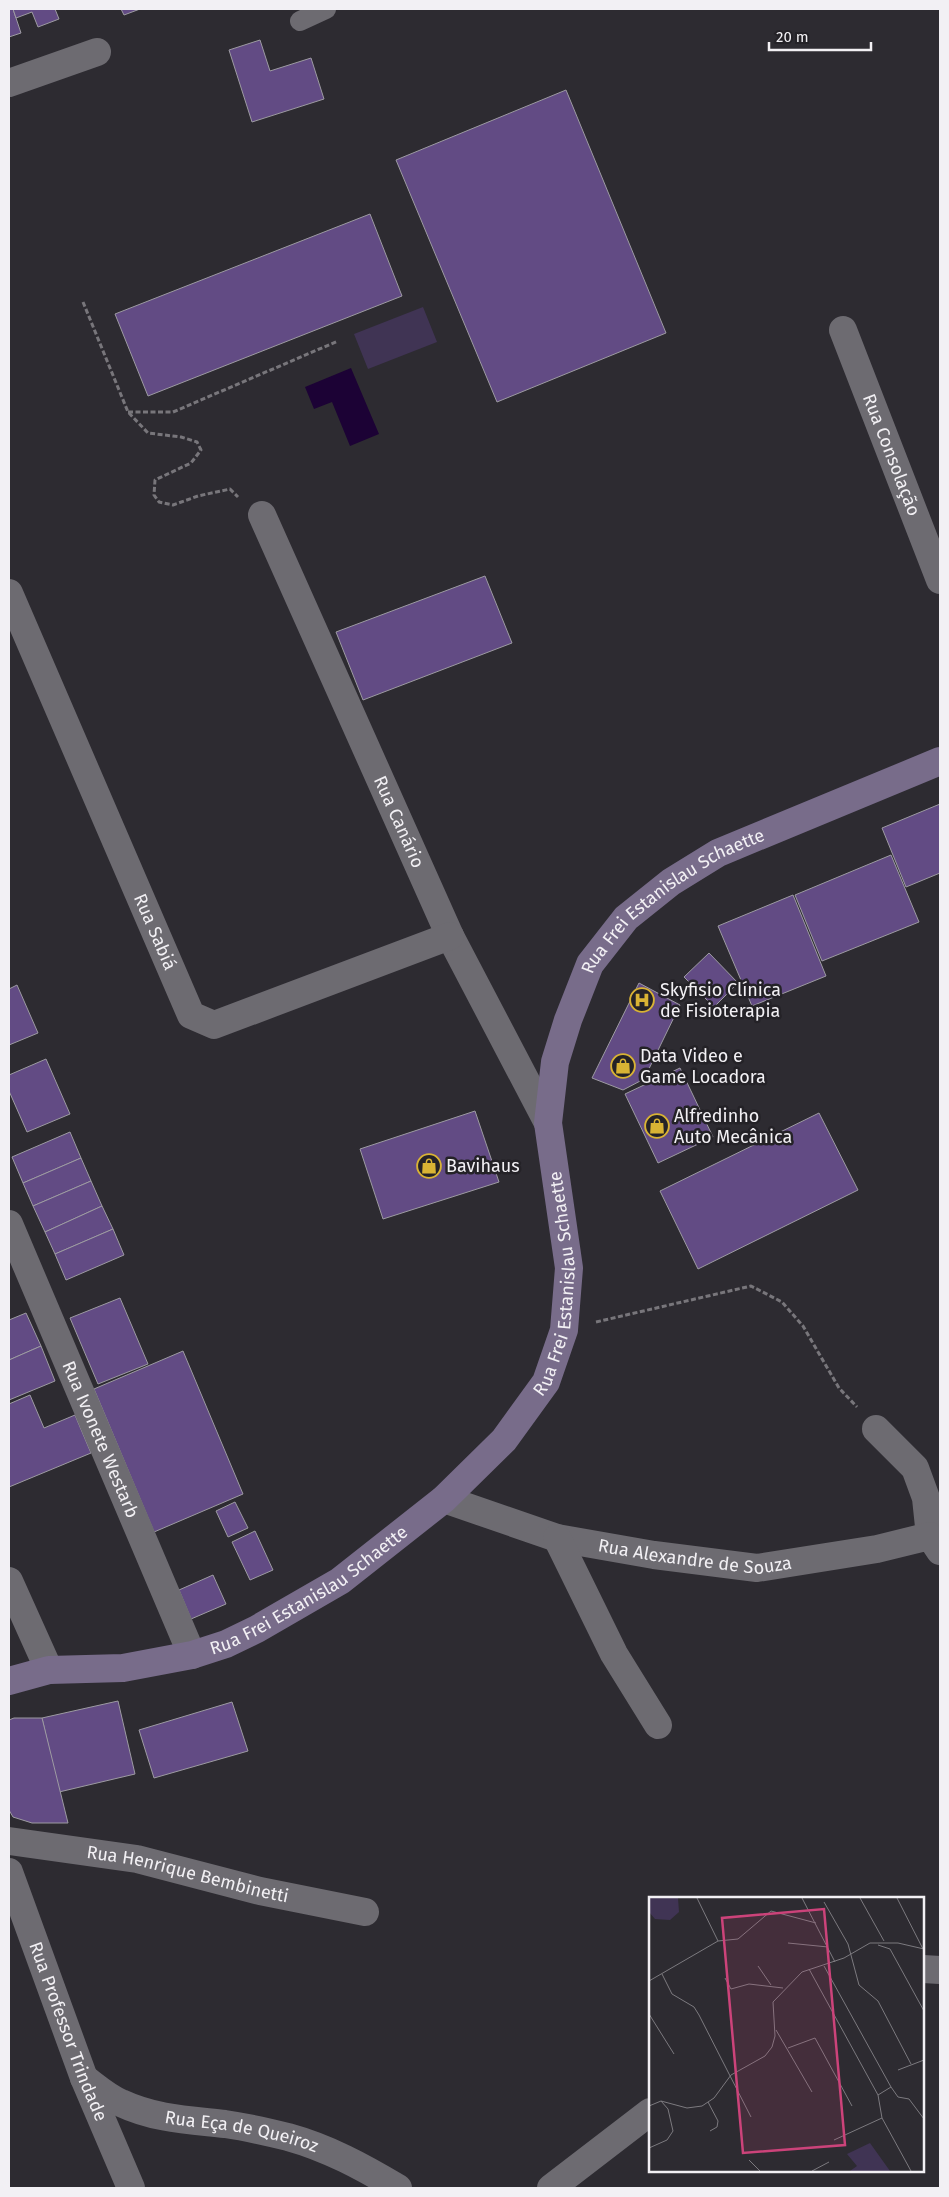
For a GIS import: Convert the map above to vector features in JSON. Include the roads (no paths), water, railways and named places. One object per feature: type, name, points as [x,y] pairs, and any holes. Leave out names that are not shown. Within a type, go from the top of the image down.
[{"type":"main road","name":"Rua Frei Estanislau Schaette","points":[[9,1682],[49,1670],[123,1668],[192,1655],[226,1644],[257,1629],[340,1581],[444,1500],[504,1440],[546,1382],[564,1330],[569,1268],[548,1123],[555,1062],[568,1020],[590,964],[626,918],[671,882],[718,853],[940,761]]},
{"type":"street","points":[[9,83],[97,52]]},
{"type":"street","name":"Rua Consolação","points":[[844,330],[940,580]]},
{"type":"street","name":"Rua Canário","points":[[262,516],[450,936],[548,1123]]},
{"type":"street","name":"Rua Sabiá","points":[[9,593],[190,1015],[214,1025],[450,936]]},
{"type":"street","name":"Rua Ivonete Westarb","points":[[9,1224],[192,1655]]},
{"type":"street","points":[[876,1429],[915,1468],[926,1498],[935,1544]]},
{"type":"street","name":"Rua Alexandre de Souza","points":[[444,1500],[557,1538],[654,1555],[757,1568],[877,1549],[935,1544]]},
{"type":"street","points":[[557,1538],[614,1654],[658,1725]]},
{"type":"street","points":[[9,1580],[49,1670]]},
{"type":"street","name":"Rua Henrique Bembinetti","points":[[9,1841],[137,1859],[260,1891],[366,1912]]},
{"type":"street","name":"Rua Professor Trindade","points":[[9,1872],[84,2078],[131,2188]]},
{"type":"street","points":[[924,1969],[940,1970]]},
{"type":"street","name":"Rua Eça de Queiroz","points":[[84,2078],[102,2093],[122,2104],[168,2119],[227,2124],[288,2137],[327,2150],[364,2168],[398,2188]]},
{"type":"street","points":[[551,2188],[649,2113]]},
{"type":"lane","points":[[300,21],[326,9]]},
{"type":"place","name":"Skyfisio Clínica de Fisioterapia","points":[[642,1000]]},
{"type":"place","name":"Data Video e Game Locadora","points":[[623,1066]]},
{"type":"place","name":"Alfredinho Auto Mecânica","points":[[657,1126]]},
{"type":"place","name":"Bavihaus","points":[[429,1166]]}]
